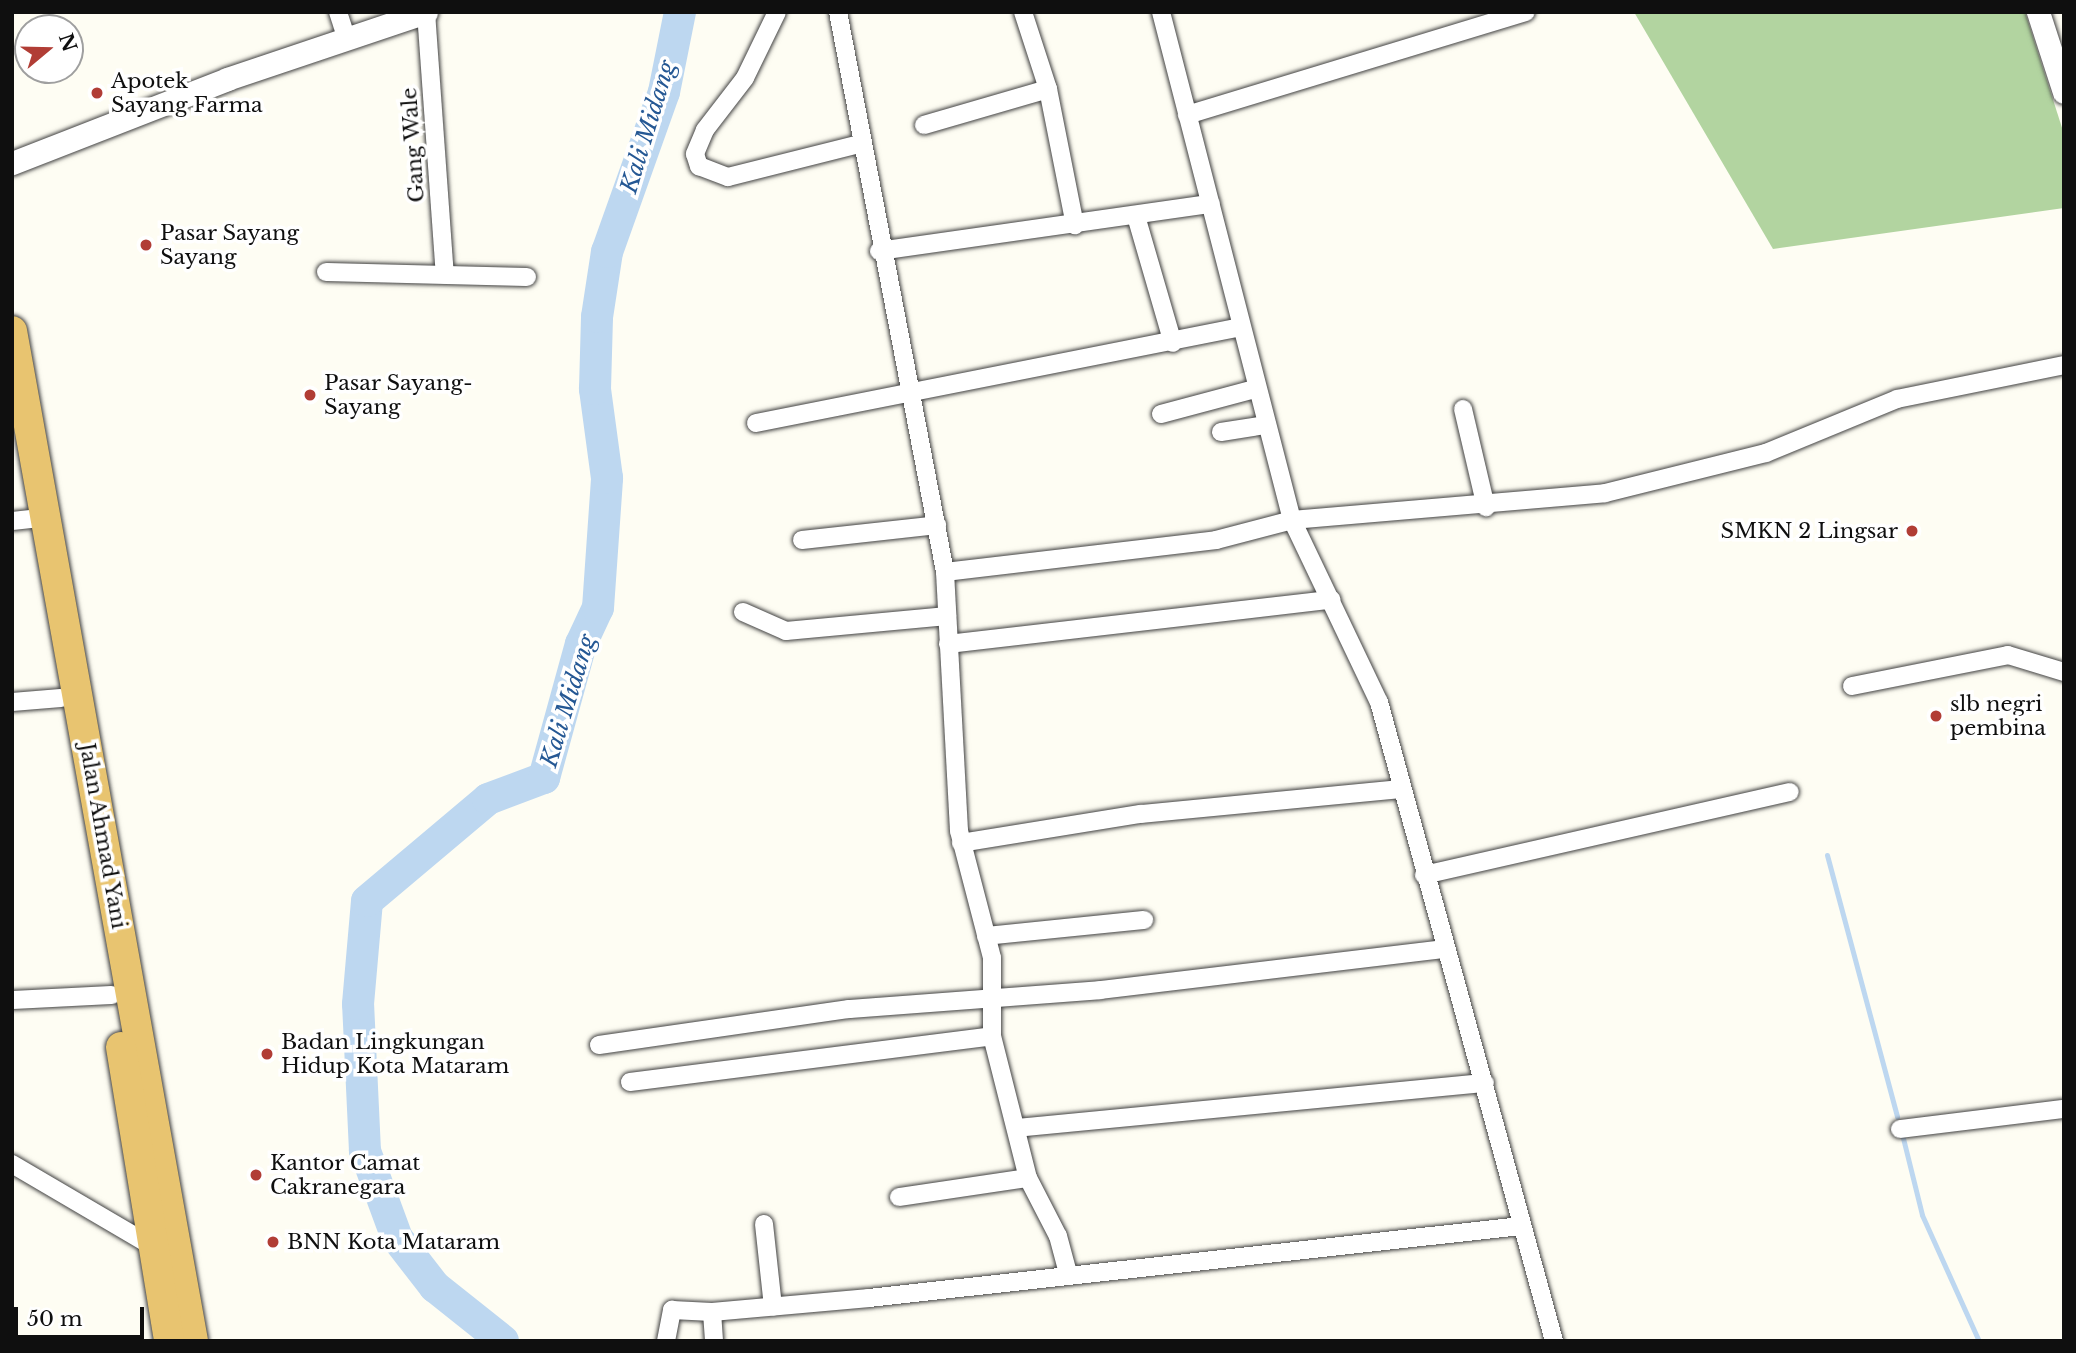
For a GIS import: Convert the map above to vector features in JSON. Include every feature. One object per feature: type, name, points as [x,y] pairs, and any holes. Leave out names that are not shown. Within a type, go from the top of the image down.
[{"type":"highway","name":"Jalan Ahmad Yani","points":[[12,331],[78,744],[175,1301],[193,1341]]},
{"type":"highway","points":[[12,421],[21,520],[61,698],[78,744],[112,995],[155,1248],[175,1301],[169,1341]]},
{"type":"street","points":[[338,12],[347,39]]},
{"type":"street","points":[[12,163],[426,12]]},
{"type":"street","name":"Gang Wale","points":[[426,12],[446,274]]},
{"type":"street","points":[[777,12],[745,78],[705,131],[695,154],[699,166],[728,177],[859,144]]},
{"type":"street","points":[[838,12],[879,251],[911,394],[945,572],[961,843],[986,936],[994,1000],[992,1036],[1028,1178],[1058,1236],[1068,1274]]},
{"type":"street","points":[[1023,12],[1048,89],[1075,225]]},
{"type":"street","points":[[1161,12],[1211,204],[1237,328],[1292,520],[1379,702],[1400,789],[1485,1083],[1521,1226],[1554,1341]]},
{"type":"street","points":[[1187,115],[1526,12]]},
{"type":"street","points":[[2038,12],[2064,92]]},
{"type":"street","points":[[924,125],[1048,89]]},
{"type":"street","points":[[879,251],[1211,204]]},
{"type":"street","points":[[1136,216],[1173,343]]},
{"type":"street","points":[[326,272],[527,277]]},
{"type":"street","points":[[756,423],[1173,343],[1237,328]]},
{"type":"street","points":[[945,572],[1216,540],[1292,520],[1486,506],[1605,492],[1749,457],[1897,399],[2064,365]]},
{"type":"street","points":[[1161,414],[1255,389]]},
{"type":"street","points":[[1462,409],[1486,506]]},
{"type":"street","points":[[1221,432],[1265,425]]},
{"type":"street","points":[[802,540],[937,524]]},
{"type":"street","points":[[948,644],[1331,600]]},
{"type":"street","points":[[743,612],[786,631],[947,616]]},
{"type":"street","points":[[1852,686],[2008,655],[2064,671]]},
{"type":"street","points":[[12,702],[61,698]]},
{"type":"street","points":[[961,843],[1140,814],[1400,789]]},
{"type":"street","points":[[1424,875],[1790,792]]},
{"type":"street","points":[[986,936],[1143,920]]},
{"type":"street","points":[[599,1045],[849,1009],[994,1000],[1445,949]]},
{"type":"street","points":[[12,1000],[112,995]]},
{"type":"street","points":[[630,1083],[992,1036]]},
{"type":"street","points":[[1016,1128],[1485,1083]]},
{"type":"street","points":[[1900,1129],[2064,1109]]},
{"type":"street","points":[[12,1164],[155,1248]]},
{"type":"street","points":[[899,1197],[1028,1178]]},
{"type":"street","points":[[764,1224],[773,1307]]},
{"type":"street","points":[[666,1341],[668,1311],[712,1312],[773,1307],[1521,1226]]},
{"type":"street","points":[[712,1312],[714,1341]]},
{"type":"green space","points":[[1634,12],[2025,12],[2064,134],[2064,208],[1773,249]]},
{"type":"waterway","name":"Kali Midang","points":[[503,1341],[435,1287],[397,1238],[365,1151],[358,1004],[367,901],[488,799],[544,778],[581,644],[598,608],[607,478],[595,389],[597,317],[607,252],[664,92],[680,12]]},
{"type":"waterway","points":[[1827,855],[1897,1117]]},
{"type":"waterway","points":[[1903,1138],[1922,1215],[1979,1341]]},
{"type":"place","name":"Apotek Sayang Farma","points":[[97,93]]},
{"type":"place","name":"Pasar Sayang Sayang","points":[[146,245]]},
{"type":"place","name":"Pasar Sayang- Sayang","points":[[310,395]]},
{"type":"place","name":"SMKN 2 Lingsar","points":[[1912,531]]},
{"type":"place","name":"slb negri pembina","points":[[1936,716]]},
{"type":"place","name":"Badan Lingkungan Hidup Kota Mataram","points":[[267,1054]]},
{"type":"place","name":"Kantor Camat Cakranegara","points":[[256,1175]]},
{"type":"place","name":"BNN Kota Mataram","points":[[273,1242]]}]
